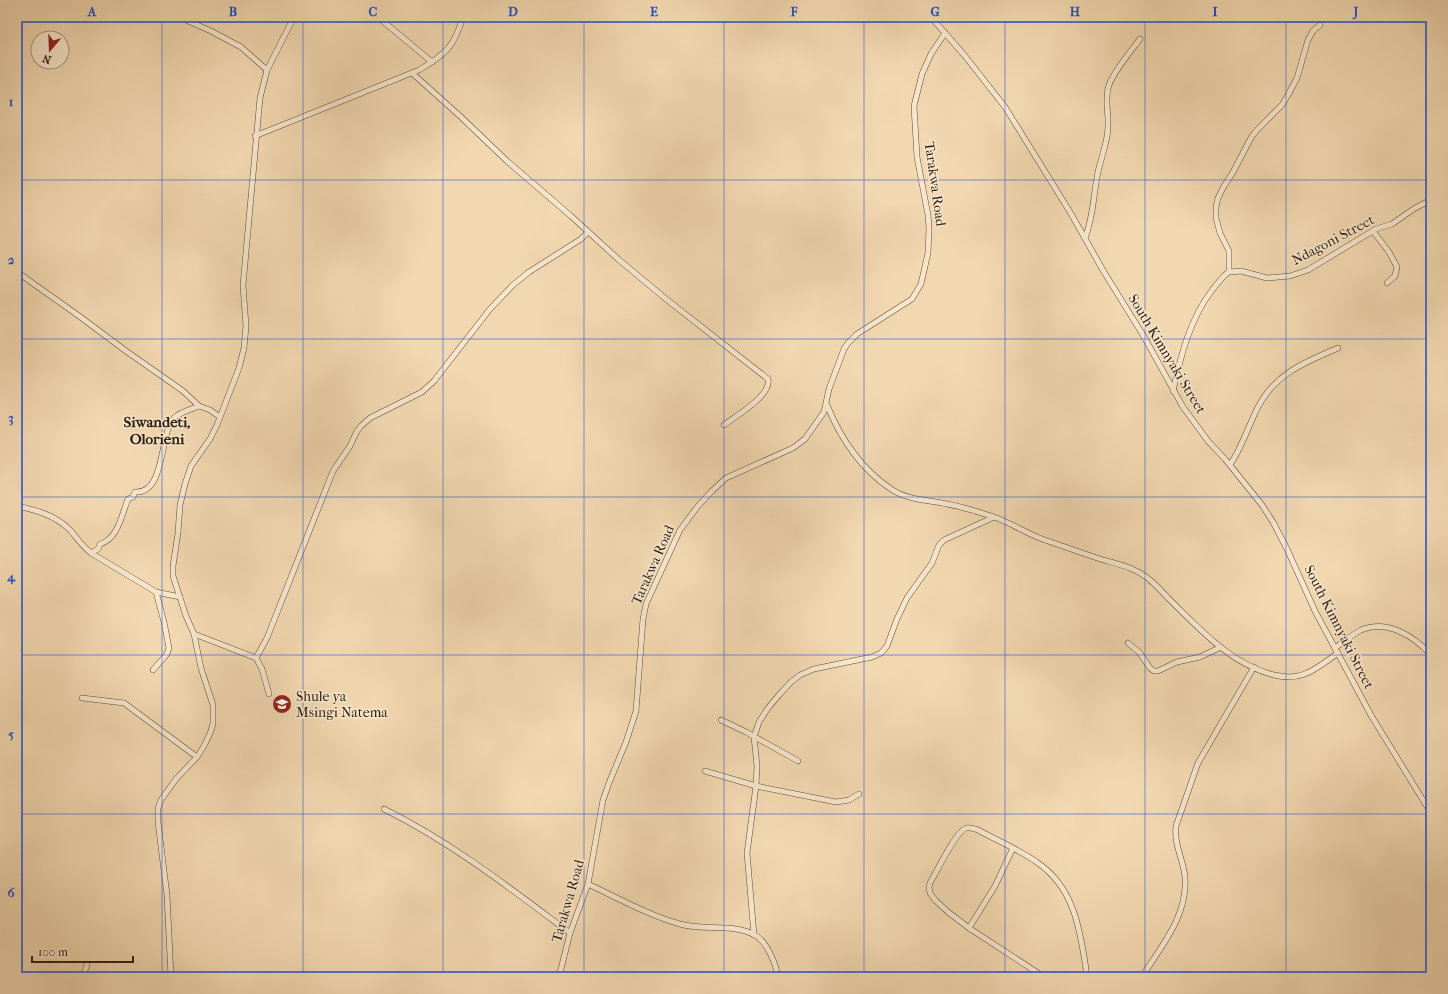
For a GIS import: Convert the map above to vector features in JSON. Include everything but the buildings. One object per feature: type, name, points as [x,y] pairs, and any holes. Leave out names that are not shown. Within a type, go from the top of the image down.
[{"type":"street","points":[[179,17],[211,31],[241,47],[267,70]]},
{"type":"street","points":[[171,977],[167,896],[158,822],[158,808],[161,800],[176,779],[197,757],[212,731],[213,723],[213,705],[201,668],[194,634],[186,616],[173,576],[180,505],[191,466],[210,439],[220,417],[239,368],[244,348],[246,326],[243,285],[255,136],[260,98],[267,70],[294,17]]},
{"type":"street","points":[[378,17],[432,62]]},
{"type":"street","points":[[255,136],[412,73],[432,62],[444,54],[450,47],[463,17]]},
{"type":"street","name":"South Kimnyaki Street","points":[[931,17],[983,78],[1005,107],[1050,178],[1084,238],[1143,334],[1173,391],[1194,423],[1258,499],[1273,522],[1315,611],[1336,651],[1372,717],[1431,813]]},
{"type":"street","points":[[1173,391],[1188,334],[1194,318],[1202,302],[1222,277],[1229,272],[1228,251],[1220,233],[1216,218],[1218,198],[1252,136],[1282,104],[1297,78],[1308,40],[1313,31],[1320,25]]},
{"type":"street","name":"Tarakwa Road","points":[[559,977],[570,933],[588,884],[603,800],[626,742],[636,711],[643,619],[646,604],[671,547],[680,530],[698,506],[712,490],[726,478],[793,448],[805,439],[820,421],[827,405],[831,382],[844,349],[848,343],[857,334],[912,299],[922,284],[928,253],[930,228],[918,157],[914,106],[922,74],[945,33]]},
{"type":"street","points":[[1084,238],[1092,214],[1096,184],[1108,131],[1106,93],[1112,78],[1140,39]]},
{"type":"street","points":[[412,73],[461,117],[507,162],[588,232],[656,290],[768,378],[768,387],[757,400],[724,425]]},
{"type":"street","name":"Ndagoni Street","points":[[1229,272],[1240,271],[1266,278],[1290,276],[1308,270],[1373,231],[1392,224],[1415,208],[1431,200]]},
{"type":"street","points":[[1373,231],[1389,252],[1397,267],[1395,276],[1387,283]]},
{"type":"street","points":[[256,658],[267,638],[333,471],[350,446],[356,431],[370,418],[422,392],[434,381],[490,309],[513,285],[529,272],[581,239],[588,232]]},
{"type":"street","points":[[17,272],[183,391],[200,406],[210,410],[220,417]]},
{"type":"street","points":[[1230,465],[1242,446],[1258,407],[1283,376],[1302,364],[1338,348]]},
{"type":"street","points":[[827,405],[840,434],[856,456],[871,474],[892,491],[917,499],[948,504],[994,517],[1042,539],[1077,552],[1133,569],[1153,583],[1221,647],[1239,660],[1273,675],[1287,678],[1299,677],[1311,671],[1352,636],[1362,630],[1376,627],[1384,627],[1402,632],[1413,638],[1431,655]]},
{"type":"street","points":[[91,553],[98,549],[100,544],[106,542],[117,528],[128,499],[133,497],[135,492],[140,493],[147,489],[156,477],[163,458],[162,449],[171,423],[175,417],[200,406]]},
{"type":"street","points":[[17,506],[45,514],[56,519],[71,531],[91,553],[156,592],[180,597]]},
{"type":"street","points":[[754,935],[747,853],[756,786],[754,737],[759,722],[768,708],[791,682],[800,675],[814,669],[860,660],[881,653],[887,646],[907,598],[932,563],[939,545],[944,540],[994,517]]},
{"type":"street","points":[[154,670],[167,654],[169,648],[156,592]]},
{"type":"street","points":[[194,634],[256,658],[262,669],[269,694]]},
{"type":"street","points":[[1128,643],[1139,652],[1150,668],[1154,671],[1158,671],[1177,662],[1204,656],[1221,647]]},
{"type":"street","points":[[1142,977],[1173,931],[1183,902],[1185,887],[1184,873],[1175,837],[1176,826],[1198,763],[1254,667]]},
{"type":"street","points":[[82,698],[124,703],[197,757]]},
{"type":"street","points":[[721,720],[798,761]]},
{"type":"street","points":[[705,771],[756,786],[836,802],[849,800],[859,794]]},
{"type":"street","points":[[384,809],[418,826],[456,850],[570,933]]},
{"type":"street","points":[[1044,977],[969,928],[935,900],[930,893],[928,887],[960,831],[966,828],[972,828],[1013,848],[1039,863],[1063,887],[1078,922],[1086,977]]},
{"type":"street","points":[[969,928],[995,886],[1013,848]]},
{"type":"street","points":[[588,884],[664,919],[681,925],[736,930],[754,935],[759,938],[766,947],[777,970],[778,977]]},
{"type":"street","points":[[83,977],[87,964]]},
{"type":"place","name":"Shule ya Msingi Natema","points":[[282,704]]},
{"type":"district","name":"Siwandeti, Olorieni","points":[[157,430]]}]
